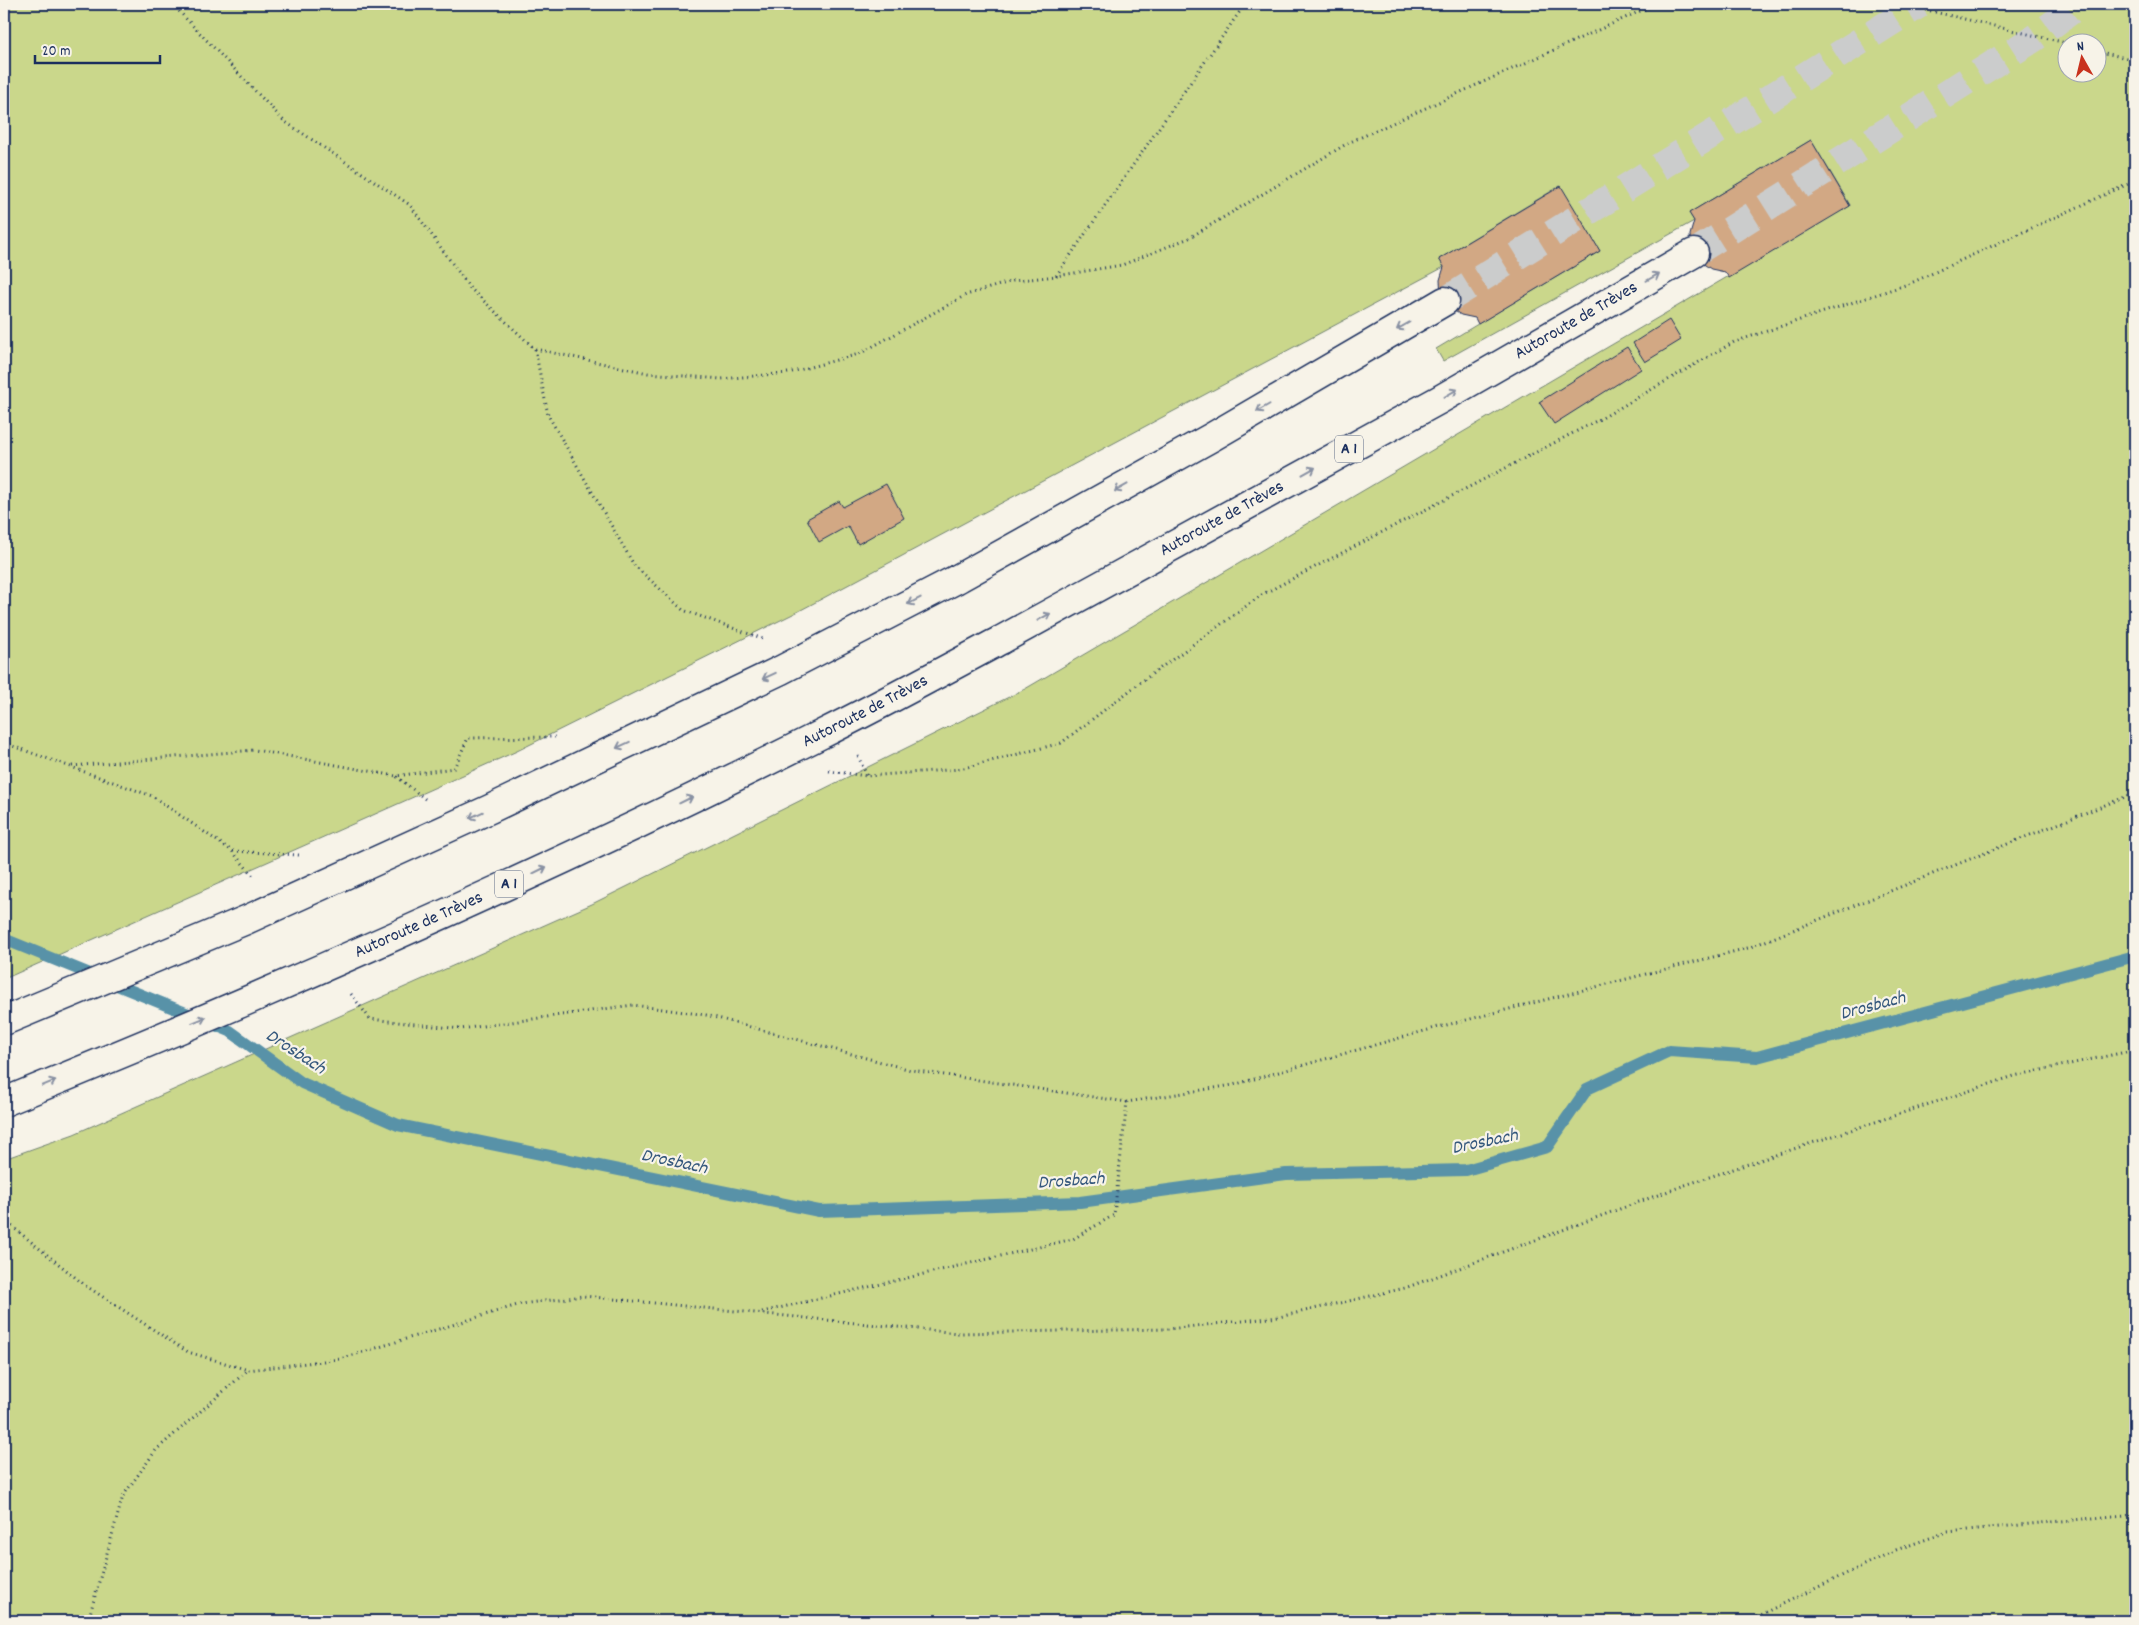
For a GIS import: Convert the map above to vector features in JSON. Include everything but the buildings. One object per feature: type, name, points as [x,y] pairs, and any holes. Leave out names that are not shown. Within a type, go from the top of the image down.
[{"type":"highway","name":"Autoroute de Trèves","points":[[4,1102],[261,994],[527,876],[820,735],[1001,640],[1439,400],[1694,253]]},
{"type":"highway","points":[[4,1021],[246,920],[490,809],[781,670],[957,579],[1212,437],[1445,301]]},
{"type":"path","points":[[172,4],[284,121],[410,206],[470,288],[536,349],[648,373],[721,378],[788,373],[858,354],[966,295],[1013,282],[1122,265],[1189,238],[1348,143],[1656,4]]},
{"type":"path","points":[[286,4],[299,6],[322,4]]},
{"type":"path","points":[[1056,276],[1245,4]]},
{"type":"path","points":[[1901,4],[2056,41]]},
{"type":"path","points":[[2106,53],[2135,60]]},
{"type":"path","points":[[1142,682],[1263,594],[1602,418],[1734,342],[1911,282],[2135,181]]},
{"type":"path","points":[[536,349],[548,415],[634,565],[683,610],[765,639]]},
{"type":"path","points":[[4,743],[152,796],[232,850],[257,881]]},
{"type":"path","points":[[70,766],[255,750],[396,776]]},
{"type":"path","points":[[857,752],[867,776]]},
{"type":"path","points":[[345,988],[370,1018],[461,1029],[633,1005],[706,1015],[911,1070],[1126,1102],[1233,1085],[1435,1028],[1748,948],[2135,794]]},
{"type":"path","points":[[4,1220],[86,1286],[188,1352],[248,1370],[340,1359],[522,1304],[583,1296],[958,1333],[1168,1329],[1280,1317],[1406,1288],[1685,1185],[2014,1076],[2135,1050]]},
{"type":"path","points":[[759,1313],[1073,1239],[1114,1215],[1126,1102]]},
{"type":"path","points":[[88,1621],[124,1496],[156,1450],[248,1370]]},
{"type":"path","points":[[1747,1621],[1896,1550],[1947,1532],[2135,1514]]},
{"type":"path","points":[[481,1621],[509,1616],[553,1621]]},
{"type":"green space","points":[[4,4],[2135,4],[2135,1621],[4,1621],[4,1159],[74,1134],[592,904],[1025,689],[1850,205],[1811,140],[1689,213],[1694,221],[1443,361],[1436,349],[1600,251],[1560,186],[1439,259],[1444,267],[799,611],[517,751],[4,979]]},
{"type":"waterway","name":"Drosbach","points":[[4,939],[230,1031],[302,1083],[398,1125],[819,1211],[1080,1202],[1286,1174],[1466,1170],[1547,1147],[1587,1089],[1669,1051],[1757,1057],[2135,956]]},
{"type":"tunnel","points":[[1445,301],[1920,4]]},
{"type":"tunnel","points":[[1694,253],[2033,39],[2080,4]]}]
